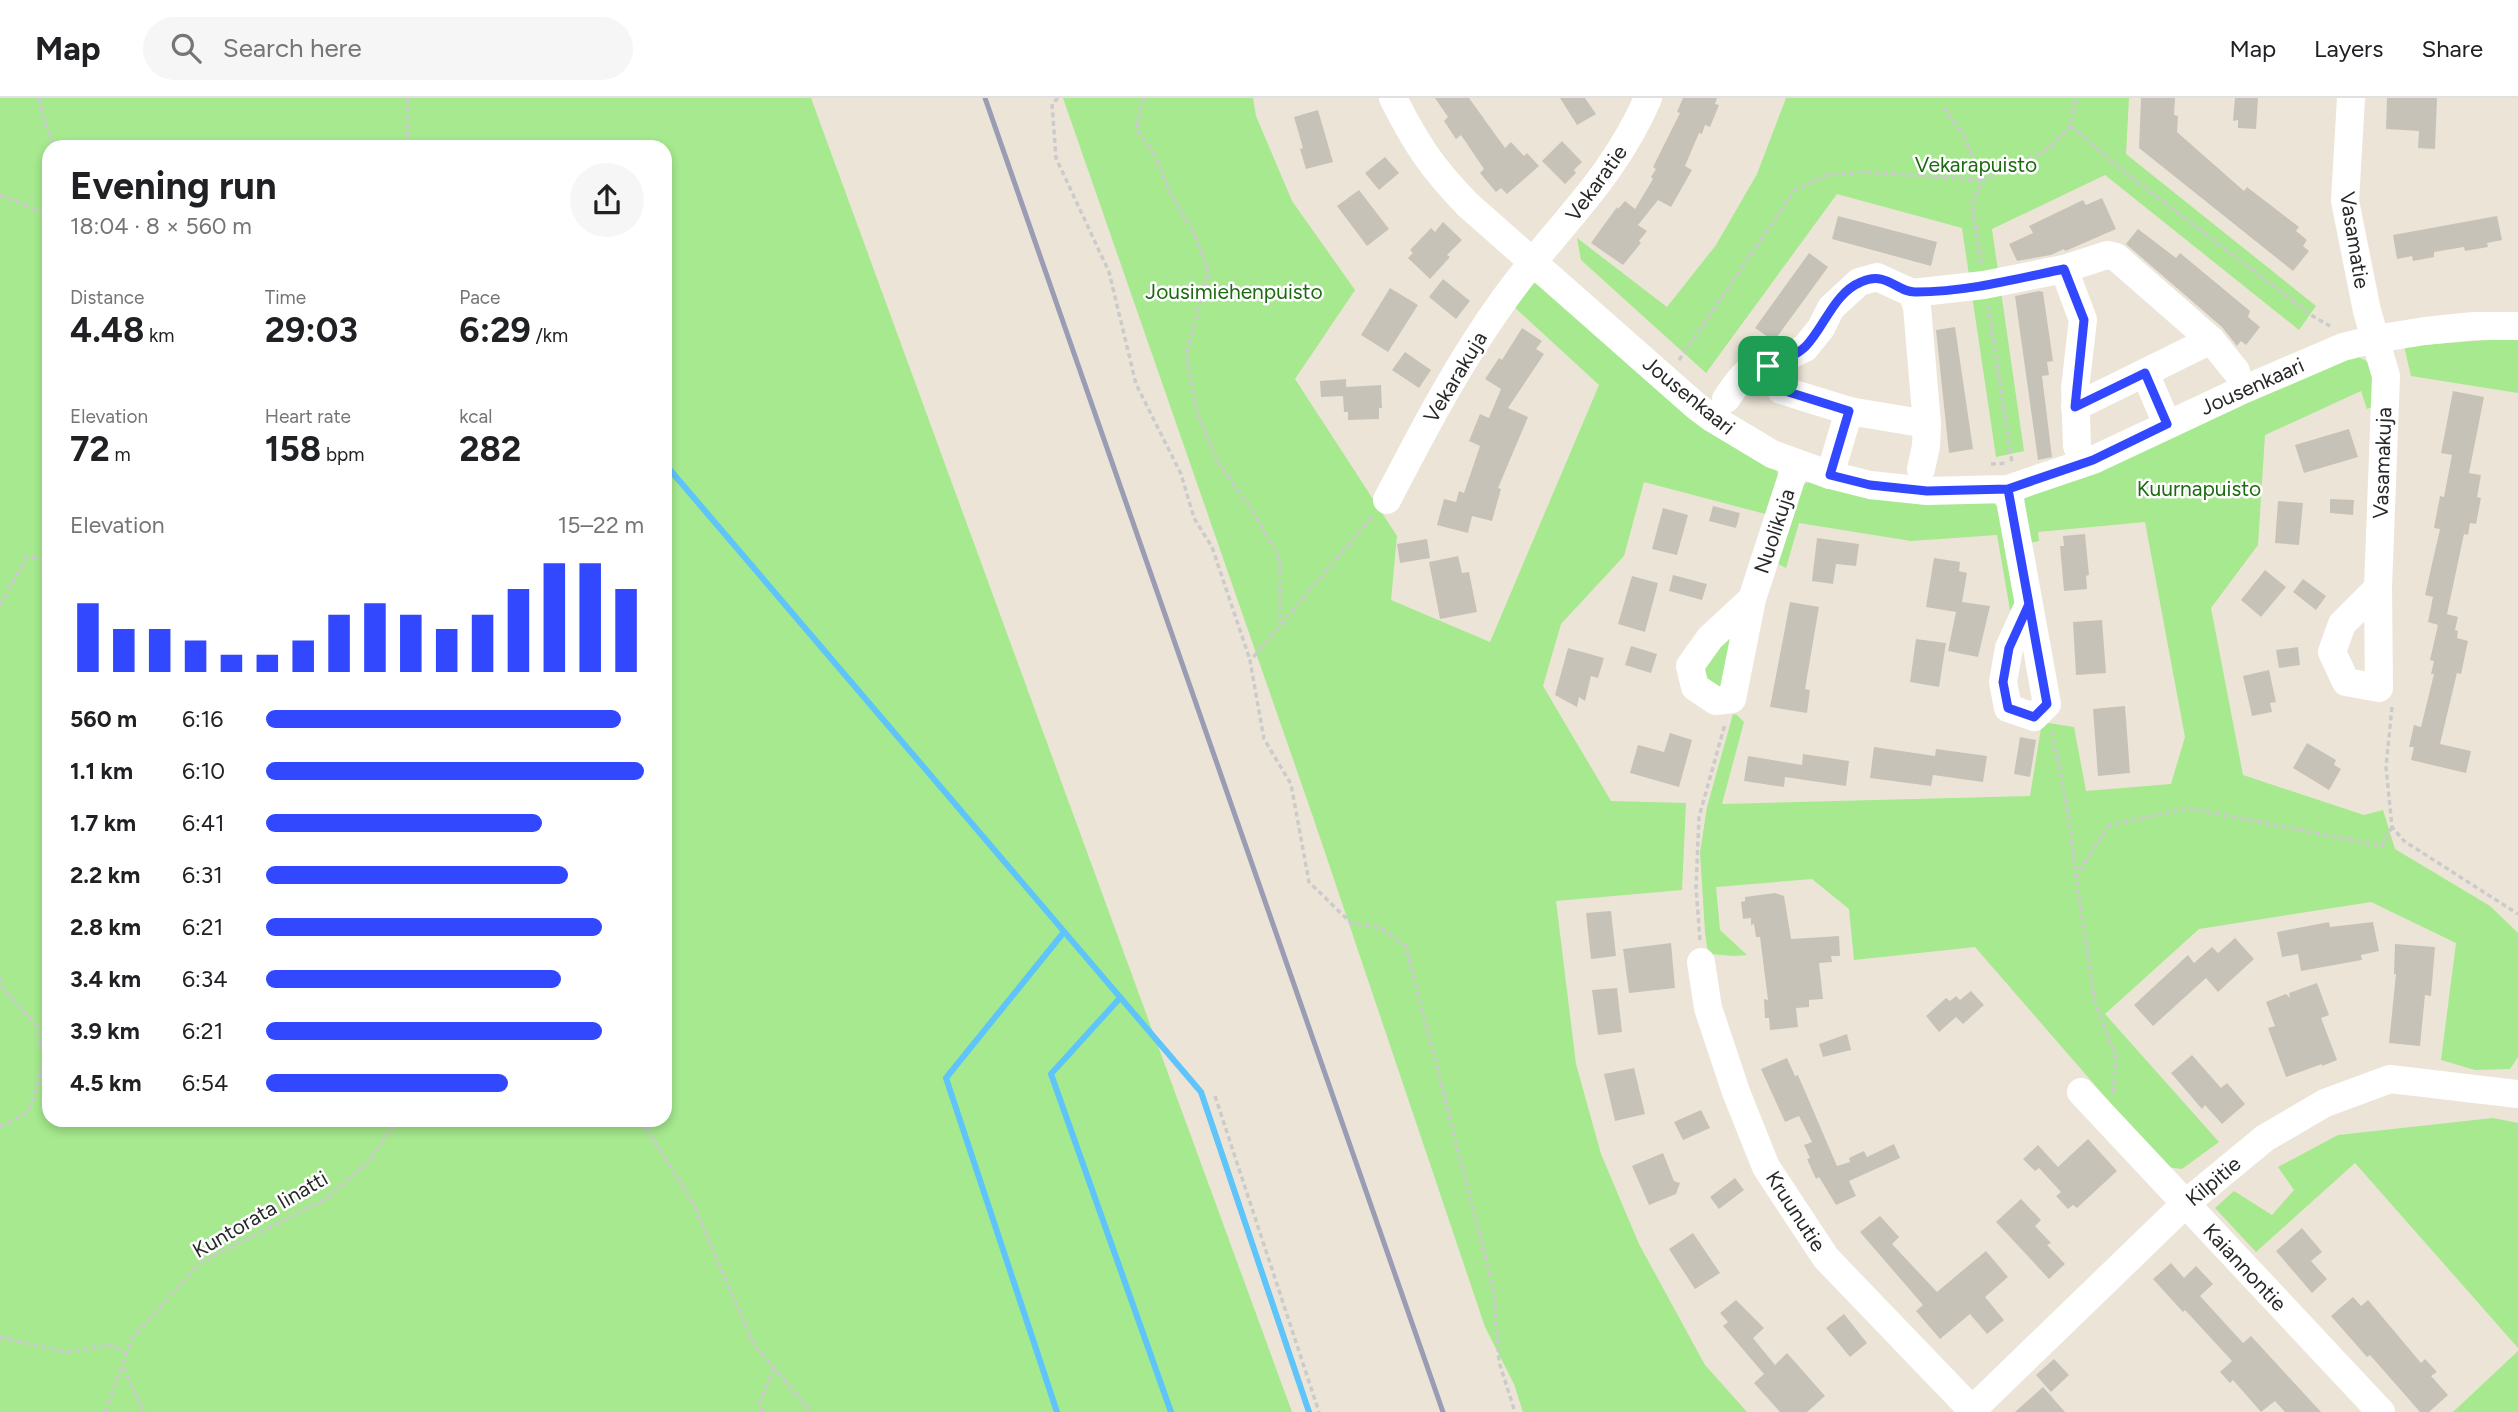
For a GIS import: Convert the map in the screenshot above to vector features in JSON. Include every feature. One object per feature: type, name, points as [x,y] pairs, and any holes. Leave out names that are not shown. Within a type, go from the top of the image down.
[{"type":"street","name":"Jousenkaari","points":[[1393,98],[1412,138],[1438,175],[1468,205],[1704,412],[1772,454],[1830,475],[1870,485],[1927,491],[2008,489],[2093,460],[2167,424],[2343,347],[2375,339],[2474,326],[2518,326]]},
{"type":"street","name":"Vekaratie","points":[[1534,262],[1611,167],[1633,131],[1648,98]]},
{"type":"street","name":"Vasamatie","points":[[2351,98],[2345,201],[2375,339]]},
{"type":"street","points":[[1726,399],[1749,369],[1760,365],[1768,366],[1805,348],[1821,328],[1831,308],[1860,282],[1877,278],[1912,293],[1984,285],[2064,269],[2107,255],[2116,257],[2211,340],[2236,371]]},
{"type":"street","name":"Vekarakuja","points":[[1387,500],[1451,378],[1504,300],[1534,262]]},
{"type":"street","points":[[2064,269],[2084,320],[2075,407],[2077,446]]},
{"type":"street","points":[[1912,293],[1917,307],[1927,424],[1921,469]]},
{"type":"street","name":"Vasamakuja","points":[[2375,339],[2386,376],[2378,588]]},
{"type":"street","points":[[2075,407],[2211,340]]},
{"type":"street","points":[[1768,366],[1782,390],[1849,411],[1927,424]]},
{"type":"street","points":[[2145,373],[2167,424]]},
{"type":"street","points":[[1830,475],[1849,411]]},
{"type":"street","name":"Nuolikuja","points":[[1752,598],[1710,638],[1690,666],[1695,687],[1716,701],[1732,699],[1752,598],[1796,464]]},
{"type":"street","points":[[2008,489],[2029,604],[2047,704],[2034,717],[2008,708],[2003,682],[2009,648],[2029,604]]},
{"type":"street","name":"Kruunutie","points":[[1701,962],[1709,1008],[1735,1092],[1766,1167],[1826,1258],[1972,1411]]},
{"type":"street","name":"Kilpitie","points":[[1972,1411],[2185,1204],[2265,1138],[2325,1103],[2390,1079],[2518,1094]]},
{"type":"street","name":"Kaiannontie","points":[[2081,1092],[2381,1412]]},
{"type":"path","points":[[39,98],[51,140]]},
{"type":"path","points":[[408,98],[408,140]]},
{"type":"path","points":[[1058,98],[1052,104],[1056,158],[1109,272],[1136,384],[1181,474],[1194,518],[1212,547],[1250,661],[1264,739],[1291,784],[1309,882],[1351,923],[1381,928],[1406,946],[1494,1291],[1499,1362],[1515,1412]]},
{"type":"path","points":[[1145,98],[1141,104],[1137,131],[1155,156],[1171,194],[1195,234],[1209,272],[1186,355],[1197,412],[1218,462],[1253,512],[1280,559],[1280,626]]},
{"type":"path","points":[[1678,361],[1795,190],[1827,175],[1864,172],[1983,180],[1963,134],[1944,108]]},
{"type":"path","points":[[2071,127],[2117,166],[2289,299],[2330,327]]},
{"type":"path","points":[[0,195],[42,212]]},
{"type":"path","points":[[1250,661],[1387,500]]},
{"type":"path","points":[[0,605],[27,557],[42,559]]},
{"type":"path","points":[[1701,962],[1696,888],[1699,817],[1732,699]]},
{"type":"path","points":[[2047,704],[2067,807],[2095,1003],[2116,1057],[2111,1124]]},
{"type":"path","points":[[2076,877],[2108,827],[2188,808],[2382,846],[2392,827],[2386,767],[2392,704]]},
{"type":"path","points":[[2392,827],[2404,841],[2518,914]]},
{"type":"path","points":[[0,977],[3,989],[37,1026],[42,1049]]},
{"type":"path","points":[[0,1127],[27,1113],[42,1066]]},
{"type":"path","points":[[1215,1097],[1319,1412]]},
{"type":"path","name":"Kuntorata Iinatti","points":[[105,1412],[132,1338],[199,1264],[327,1198],[368,1162],[393,1127]]},
{"type":"path","points":[[645,1127],[692,1201],[753,1343],[811,1412]]},
{"type":"path","points":[[0,1337],[67,1352],[112,1345],[126,1354]]},
{"type":"path","points":[[122,1365],[144,1412]]},
{"type":"path","points":[[763,1412],[760,1404],[775,1369]]},
{"type":"green space","points":[[0,98],[811,98],[1292,1412],[0,1412]]},
{"type":"green space","name":"Jousimiehenpuisto","points":[[1063,98],[1253,98],[1256,116],[1292,201],[1355,290],[1295,379],[1397,536],[1391,600],[1490,642],[1599,385],[1510,303],[1532,283],[1537,283],[1776,469],[1779,486],[1773,516],[1644,482],[1624,556],[1561,624],[1543,686],[1611,801],[1686,803],[1682,890],[1556,901],[1576,1064],[1601,1154],[1639,1244],[1705,1365],[1747,1412],[1523,1412],[1514,1384],[1485,1327],[1312,814]]},
{"type":"green space","name":"Vekarapuisto","points":[[1786,98],[2129,98],[2126,154],[2316,306],[2299,330],[2105,175],[1992,229],[2024,451],[1996,457],[1962,228],[1837,194],[1706,373],[1581,260],[1577,238],[1667,307],[1716,245],[1757,174]]},
{"type":"green space","points":[[2518,338],[2518,393],[2411,376],[2404,346]]},
{"type":"green space","name":"Kuurnapuisto","points":[[2355,355],[2370,363],[2381,403],[2367,409],[2361,391],[2265,435],[2258,545],[2211,608],[2243,775],[2364,815],[2383,810],[2395,849],[2490,906],[2518,933],[2518,1057],[2510,1069],[2475,1070],[2441,1060],[2456,943],[2371,902],[2199,929],[2105,1014],[2219,1142],[2182,1169],[2166,1167],[1975,947],[1854,960],[1849,909],[1812,879],[1716,887],[1720,930],[1747,955],[1711,954],[1705,932],[1700,853],[1707,807],[1733,714],[1744,722],[1722,804],[2030,796],[2042,722],[2074,727],[2086,791],[2171,784],[2185,737],[2145,522],[2038,532],[2039,541],[2029,543],[2024,500],[2026,496]]},
{"type":"green space","points":[[1809,482],[1992,502],[2000,508],[2020,588],[2013,611],[2010,610],[1997,535],[1911,541],[1799,523],[1786,568],[1775,562],[1804,484]]},
{"type":"green space","points":[[1742,616],[1727,683],[1717,692],[1699,685],[1704,655]]},
{"type":"green space","points":[[2493,1118],[2518,1123],[2518,1348],[2355,1163],[2256,1252],[2215,1208],[2234,1191],[2272,1215],[2294,1190],[2278,1167],[2338,1135]]},
{"type":"green space","points":[[2518,1351],[2518,1412],[2453,1412]]},
{"type":"building","points":[[1435,98],[1469,98],[1505,148],[1511,142],[1524,156],[1527,153],[1539,166],[1507,194],[1501,188],[1496,192],[1480,173],[1484,169],[1461,135],[1456,139],[1444,121],[1448,117]]},
{"type":"building","points":[[1560,98],[1585,98],[1596,114],[1577,125]]},
{"type":"building","points":[[1683,98],[1717,98],[1715,104],[1719,105],[1710,127],[1705,125],[1702,134],[1699,133],[1685,166],[1692,170],[1671,207],[1658,200],[1638,225],[1647,231],[1623,265],[1591,243],[1617,207],[1618,209],[1625,201],[1635,209],[1653,179],[1651,177],[1656,169],[1653,167],[1680,113],[1677,112]]},
{"type":"building","points":[[2141,98],[2175,98],[2177,132],[2244,191],[2247,187],[2299,227],[2296,231],[2307,240],[2303,246],[2309,251],[2293,271],[2139,148]]},
{"type":"building","points":[[2235,98],[2258,98],[2256,129],[2238,128],[2238,120],[2233,121]]},
{"type":"building","points":[[2387,98],[2437,98],[2435,149],[2418,148],[2419,131],[2386,129]]},
{"type":"building","points":[[1318,110],[1333,162],[1306,169],[1294,117]]},
{"type":"building","points":[[1562,141],[1582,162],[1565,184],[1542,161]]},
{"type":"building","points":[[1385,157],[1399,173],[1379,190],[1365,173]]},
{"type":"building","points":[[1359,190],[1389,229],[1367,246],[1337,206]]},
{"type":"building","points":[[2102,198],[2116,229],[2065,251],[2064,249],[2051,255],[2017,261],[2009,244],[2033,233],[2029,226],[2083,200],[2086,205]]},
{"type":"building","points":[[1838,216],[1937,242],[1931,266],[1832,239]]},
{"type":"building","points":[[2497,216],[2502,240],[2487,243],[2488,247],[2465,251],[2464,247],[2434,252],[2434,257],[2413,261],[2412,256],[2397,259],[2393,235]]},
{"type":"building","points":[[1443,222],[1462,240],[1430,279],[1408,258],[1413,253],[1410,250],[1431,228],[1435,232]]},
{"type":"building","points":[[2138,229],[2176,258],[2180,253],[2250,311],[2248,317],[2260,327],[2246,345],[2241,341],[2237,346],[2222,327],[2126,244]]},
{"type":"building","points":[[1809,253],[1828,267],[1774,341],[1755,328]]},
{"type":"building","points":[[1443,279],[1470,301],[1456,319],[1429,297]]},
{"type":"building","points":[[1390,288],[1418,305],[1388,352],[1361,335]]},
{"type":"building","points":[[2043,292],[2053,361],[2047,362],[2049,375],[2042,376],[2052,457],[2038,460],[2015,296]]},
{"type":"building","points":[[1955,327],[1973,449],[1949,453],[1936,330]]},
{"type":"building","points":[[1522,328],[1542,341],[1536,349],[1544,354],[1508,408],[1528,417],[1498,488],[1501,489],[1492,521],[1472,516],[1468,533],[1437,525],[1444,499],[1456,502],[1459,491],[1464,493],[1480,446],[1469,441],[1480,414],[1489,418],[1501,389],[1485,379],[1499,358],[1502,360]]},
{"type":"building","points":[[1405,352],[1431,370],[1419,388],[1392,370]]},
{"type":"building","points":[[1346,379],[1346,387],[1381,385],[1382,408],[1379,408],[1379,419],[1348,420],[1348,412],[1344,412],[1343,396],[1321,397],[1320,381]]},
{"type":"building","points":[[2453,391],[2484,397],[2469,473],[2481,475],[2477,497],[2481,498],[2476,524],[2470,523],[2468,535],[2464,534],[2447,614],[2458,617],[2455,630],[2458,631],[2457,638],[2468,641],[2461,674],[2457,673],[2440,744],[2471,751],[2466,773],[2411,760],[2414,747],[2409,747],[2414,725],[2421,727],[2434,674],[2431,674],[2434,661],[2430,660],[2438,625],[2428,622],[2433,597],[2425,595],[2440,529],[2434,528],[2440,496],[2444,497],[2452,455],[2441,453]]},
{"type":"building","points":[[2349,429],[2358,457],[2304,473],[2295,445]]},
{"type":"building","points":[[2330,499],[2354,500],[2353,515],[2330,513]]},
{"type":"building","points":[[2278,501],[2303,503],[2299,545],[2275,543]]},
{"type":"building","points":[[1713,506],[1740,513],[1736,528],[1709,521]]},
{"type":"building","points":[[1663,508],[1688,515],[1677,555],[1652,549]]},
{"type":"building","points":[[2085,534],[2089,575],[2086,576],[2087,589],[2064,591],[2060,546],[2064,546],[2063,536]]},
{"type":"building","points":[[1817,538],[1859,544],[1856,566],[1836,564],[1833,584],[1812,581]]},
{"type":"building","points":[[1427,539],[1430,558],[1400,563],[1397,544]]},
{"type":"building","points":[[1458,556],[1462,573],[1469,572],[1477,612],[1440,619],[1429,562]]},
{"type":"building","points":[[1934,558],[1960,562],[1959,571],[1967,573],[1962,602],[1990,606],[1978,657],[1948,651],[1956,612],[1926,607]]},
{"type":"building","points":[[2265,570],[2286,587],[2261,617],[2241,600]]},
{"type":"building","points":[[1673,575],[1707,584],[1702,600],[1669,591]]},
{"type":"building","points":[[1632,576],[1658,583],[1645,632],[1618,624]]},
{"type":"building","points":[[2303,579],[2326,596],[2316,610],[2293,592]]},
{"type":"building","points":[[1790,602],[1819,607],[1805,689],[1810,690],[1807,713],[1770,707]]},
{"type":"building","points":[[2102,620],[2106,673],[2076,675],[2073,622]]},
{"type":"building","points":[[1916,639],[1946,643],[1939,687],[1910,682]]},
{"type":"building","points":[[1631,646],[1657,654],[1651,673],[1625,665]]},
{"type":"building","points":[[2298,647],[2300,665],[2279,668],[2276,650]]},
{"type":"building","points":[[1568,648],[1604,658],[1598,678],[1591,676],[1585,701],[1579,697],[1577,707],[1555,695]]},
{"type":"building","points":[[2269,670],[2276,702],[2270,703],[2272,712],[2252,716],[2243,676]]},
{"type":"building","points":[[2125,706],[2130,773],[2098,776],[2093,709]]},
{"type":"building","points":[[1670,733],[1692,740],[1679,787],[1630,773],[1638,745],[1664,752]]},
{"type":"building","points":[[2020,737],[2036,740],[2030,777],[2014,774]]},
{"type":"building","points":[[2307,743],[2336,760],[2334,765],[2341,769],[2329,790],[2293,768]]},
{"type":"building","points":[[1874,747],[1935,756],[1936,749],[1987,756],[1983,782],[1933,775],[1931,786],[1870,778]]},
{"type":"building","points":[[1803,754],[1849,761],[1846,786],[1785,777],[1784,787],[1744,781],[1748,756],[1802,765]]},
{"type":"building","points":[[1775,893],[1784,896],[1791,939],[1839,936],[1840,956],[1831,956],[1832,962],[1819,963],[1823,999],[1809,1000],[1809,1007],[1796,1008],[1798,1027],[1770,1030],[1769,1018],[1765,1018],[1764,999],[1768,1000],[1760,937],[1756,937],[1751,918],[1743,919],[1741,902],[1745,901],[1745,897]]},
{"type":"building","points":[[1611,911],[1616,956],[1591,959],[1586,913]]},
{"type":"building","points":[[2329,922],[2330,927],[2373,922],[2379,951],[2361,955],[2362,960],[2301,971],[2298,954],[2282,957],[2277,932]]},
{"type":"building","points":[[2235,938],[2254,959],[2218,992],[2206,978],[2153,1026],[2134,1005],[2188,955],[2194,963],[2212,947],[2218,953]]},
{"type":"building","points":[[1671,943],[1675,988],[1629,993],[1623,949]]},
{"type":"building","points":[[2395,944],[2435,947],[2431,996],[2425,995],[2420,1046],[2389,1043],[2396,974]]},
{"type":"building","points":[[2317,983],[2329,1015],[2321,1018],[2337,1060],[2286,1077],[2268,1028],[2275,1026],[2266,1002],[2286,994],[2290,998],[2289,993]]},
{"type":"building","points":[[1617,988],[1622,1032],[1598,1035],[1592,990]]},
{"type":"building","points":[[1971,991],[1984,1005],[1963,1024],[1956,1017],[1939,1032],[1926,1016],[1946,998],[1950,1001],[1956,996],[1960,1000]]},
{"type":"building","points":[[1847,1034],[1851,1050],[1823,1057],[1819,1044]]},
{"type":"building","points":[[2192,1055],[2221,1088],[2227,1083],[2245,1104],[2222,1124],[2205,1105],[2202,1109],[2171,1073]]},
{"type":"building","points":[[1787,1058],[1795,1076],[1798,1075],[1837,1166],[1850,1162],[1849,1158],[1864,1151],[1867,1157],[1894,1144],[1900,1158],[1849,1181],[1856,1196],[1836,1205],[1819,1177],[1816,1179],[1807,1159],[1810,1158],[1804,1145],[1812,1142],[1799,1116],[1785,1122],[1761,1069]]},
{"type":"building","points":[[1634,1068],[1645,1114],[1615,1121],[1604,1074]]},
{"type":"building","points":[[1701,1110],[1710,1128],[1683,1140],[1674,1122]]},
{"type":"building","points":[[2088,1139],[2117,1171],[2077,1208],[2073,1205],[2068,1209],[2056,1196],[2061,1192],[2039,1168],[2035,1171],[2023,1159],[2038,1145],[2058,1167]]},
{"type":"building","points":[[1663,1153],[1674,1181],[1680,1183],[1676,1194],[1649,1205],[1632,1166]]},
{"type":"building","points":[[1735,1178],[1744,1190],[1719,1209],[1710,1197]]},
{"type":"building","points":[[2021,1199],[2041,1220],[2035,1226],[2051,1243],[2047,1245],[2065,1264],[2049,1279],[1996,1222]]},
{"type":"building","points":[[1880,1216],[1899,1237],[1892,1244],[1937,1292],[1986,1251],[2008,1277],[1985,1297],[2004,1320],[1987,1334],[1970,1314],[1940,1339],[1916,1311],[1923,1305],[1860,1232]]},
{"type":"building","points":[[2302,1228],[2322,1252],[2311,1261],[2327,1279],[2312,1293],[2276,1251]]},
{"type":"building","points":[[1693,1233],[1720,1273],[1695,1289],[1669,1249]]},
{"type":"building","points":[[2171,1263],[2184,1278],[2196,1266],[2213,1284],[2200,1296],[2243,1343],[2251,1336],[2321,1412],[2285,1412],[2275,1401],[2261,1412],[2233,1380],[2230,1383],[2220,1372],[2232,1361],[2153,1279]]},
{"type":"building","points":[[2353,1297],[2361,1306],[2368,1300],[2421,1363],[2425,1359],[2437,1372],[2431,1376],[2448,1395],[2429,1412],[2420,1412],[2331,1316]]},
{"type":"building","points":[[1736,1300],[1764,1328],[1753,1338],[1775,1365],[1787,1353],[1825,1396],[1807,1412],[1780,1412],[1754,1383],[1764,1374],[1723,1326],[1728,1322],[1720,1313]]},
{"type":"building","points":[[1844,1314],[1867,1343],[1850,1357],[1826,1328]]},
{"type":"building","points":[[2054,1359],[2069,1375],[2051,1392],[2036,1375]]},
{"type":"building","points":[[2043,1387],[2065,1412],[2015,1412]]},
{"type":"waterway","points":[[672,472],[1201,1092],[1309,1412]]},
{"type":"waterway","points":[[1057,1412],[946,1078],[1064,932]]},
{"type":"waterway","points":[[1120,998],[1051,1074],[1171,1412]]},
{"type":"railway","points":[[985,98],[1443,1412]]},
{"type":"route","points":[[1768,366],[1782,390],[1849,411],[1830,475],[1897,489],[2008,489],[2029,604],[2047,704],[2034,717],[2008,708],[2003,682],[2009,648],[2029,604],[2019,546],[2008,489],[2093,460],[2167,424],[2145,373],[2075,407],[2084,320],[2064,269],[1984,285],[1912,293],[1877,278],[1860,282],[1831,308],[1821,328],[1805,348],[1768,366]]}]
